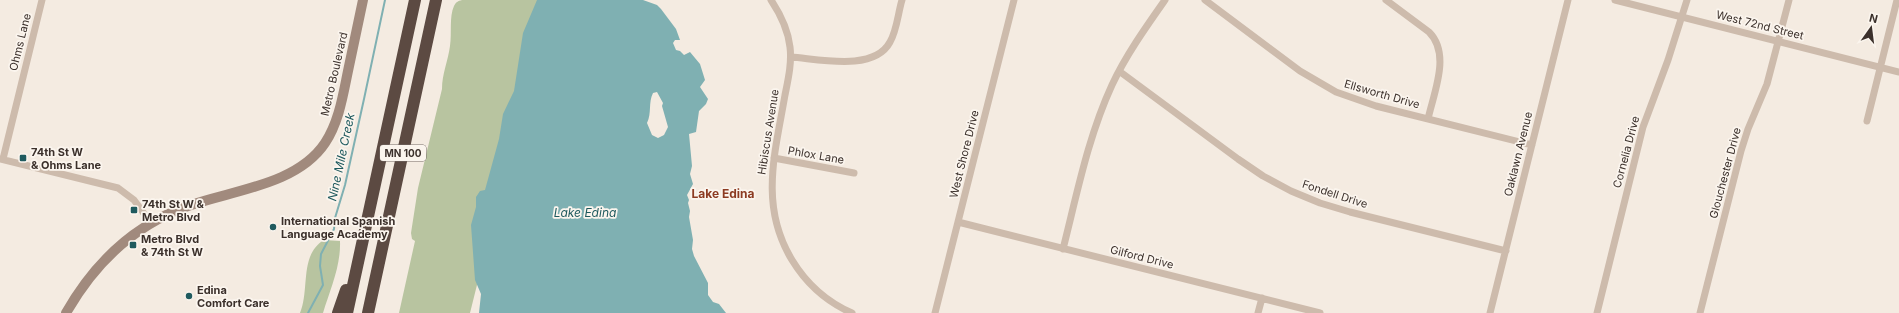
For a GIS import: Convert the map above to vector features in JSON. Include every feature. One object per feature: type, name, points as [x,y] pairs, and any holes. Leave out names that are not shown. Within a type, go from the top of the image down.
[{"type":"highway","name":"MN 100","points":[[347,313],[415,0]]},
{"type":"highway","name":"MN 100","points":[[369,311],[436,0]]},
{"type":"highway","points":[[338,313],[361,250]]},
{"type":"street","name":"Ohms Lane","points":[[1,159],[42,0]]},
{"type":"street","name":"Metro Boulevard","points":[[66,313],[89,276],[106,258],[124,241],[151,223],[188,206],[285,176],[300,168],[314,156],[325,143],[334,128],[341,106],[363,0]]},
{"type":"street","name":"Hibiscus Avenue","points":[[771,0],[783,18],[788,33],[791,57],[771,182],[774,216],[787,251],[797,268],[810,283],[830,300],[852,313]]},
{"type":"street","points":[[791,57],[856,61],[875,57],[890,43],[902,0]]},
{"type":"street","name":"West Shore Drive","points":[[935,313],[1014,0]]},
{"type":"street","points":[[1063,249],[1087,152],[1098,118],[1119,71],[1148,24],[1165,0]]},
{"type":"street","name":"Ellsworth Drive","points":[[1204,0],[1317,82],[1356,100],[1532,145]]},
{"type":"street","points":[[1386,0],[1429,32],[1436,38],[1440,46],[1440,65],[1428,119]]},
{"type":"street","name":"Oaklawn Avenue","points":[[1490,313],[1568,0]]},
{"type":"street","name":"West 72nd Street","points":[[1615,0],[1899,72]]},
{"type":"street","name":"Cornelia Drive","points":[[1597,313],[1644,127],[1687,0]]},
{"type":"street","name":"Glouchester Drive","points":[[1700,313],[1741,151],[1748,128],[1767,84],[1789,0]]},
{"type":"street","points":[[1867,121],[1897,0]]},
{"type":"street","name":"Fondell Drive","points":[[1119,71],[1238,159],[1263,176],[1291,191],[1320,203],[1350,212],[1506,251]]},
{"type":"street","name":"Phlox Lane","points":[[774,158],[854,173]]},
{"type":"street","points":[[1,159],[118,188],[134,200],[151,223]]},
{"type":"street","name":"Gilford Drive","points":[[958,222],[1320,313]]},
{"type":"street","points":[[1258,313],[1262,298]]},
{"type":"green space","points":[[548,0],[470,313],[399,313],[415,241],[412,239],[411,233],[418,188],[442,89],[451,41],[452,10],[458,1]]},
{"type":"green space","points":[[324,240],[340,241],[339,260],[332,287],[323,313],[300,313],[303,304],[308,263],[316,246]]},
{"type":"water","name":"Lake Edina","points":[[537,0],[643,0],[657,5],[676,29],[680,40],[675,40],[673,43],[676,50],[680,51],[684,55],[690,52],[700,64],[705,80],[700,87],[708,99],[706,104],[699,111],[696,132],[689,134],[692,166],[690,174],[693,184],[687,195],[689,200],[689,217],[693,240],[692,249],[708,283],[708,295],[713,302],[719,304],[726,313],[479,313],[481,294],[475,280],[471,225],[476,207],[476,197],[480,191],[485,190],[499,139],[503,114],[514,91],[523,33]],"holes":[[[657,92],[663,103],[662,106],[668,127],[664,135],[658,138],[652,135],[647,123],[653,93]]]},
{"type":"waterway","name":"Nine Mile Creek","points":[[308,313],[323,285],[320,266],[321,254],[334,229],[335,218],[345,185],[385,0]]},
{"type":"place","name":"74th St W & Ohms Lane","points":[[23,158]]},
{"type":"place","name":"74th St W & Metro Blvd","points":[[134,210]]},
{"type":"place","name":"International Spanish Language Academy","points":[[273,227]]},
{"type":"place","name":"Metro Blvd & 74th St W","points":[[133,245]]},
{"type":"place","name":"Edina Comfort Care","points":[[189,296]]},
{"type":"district","name":"Lake Edina","points":[[723,193]]}]
